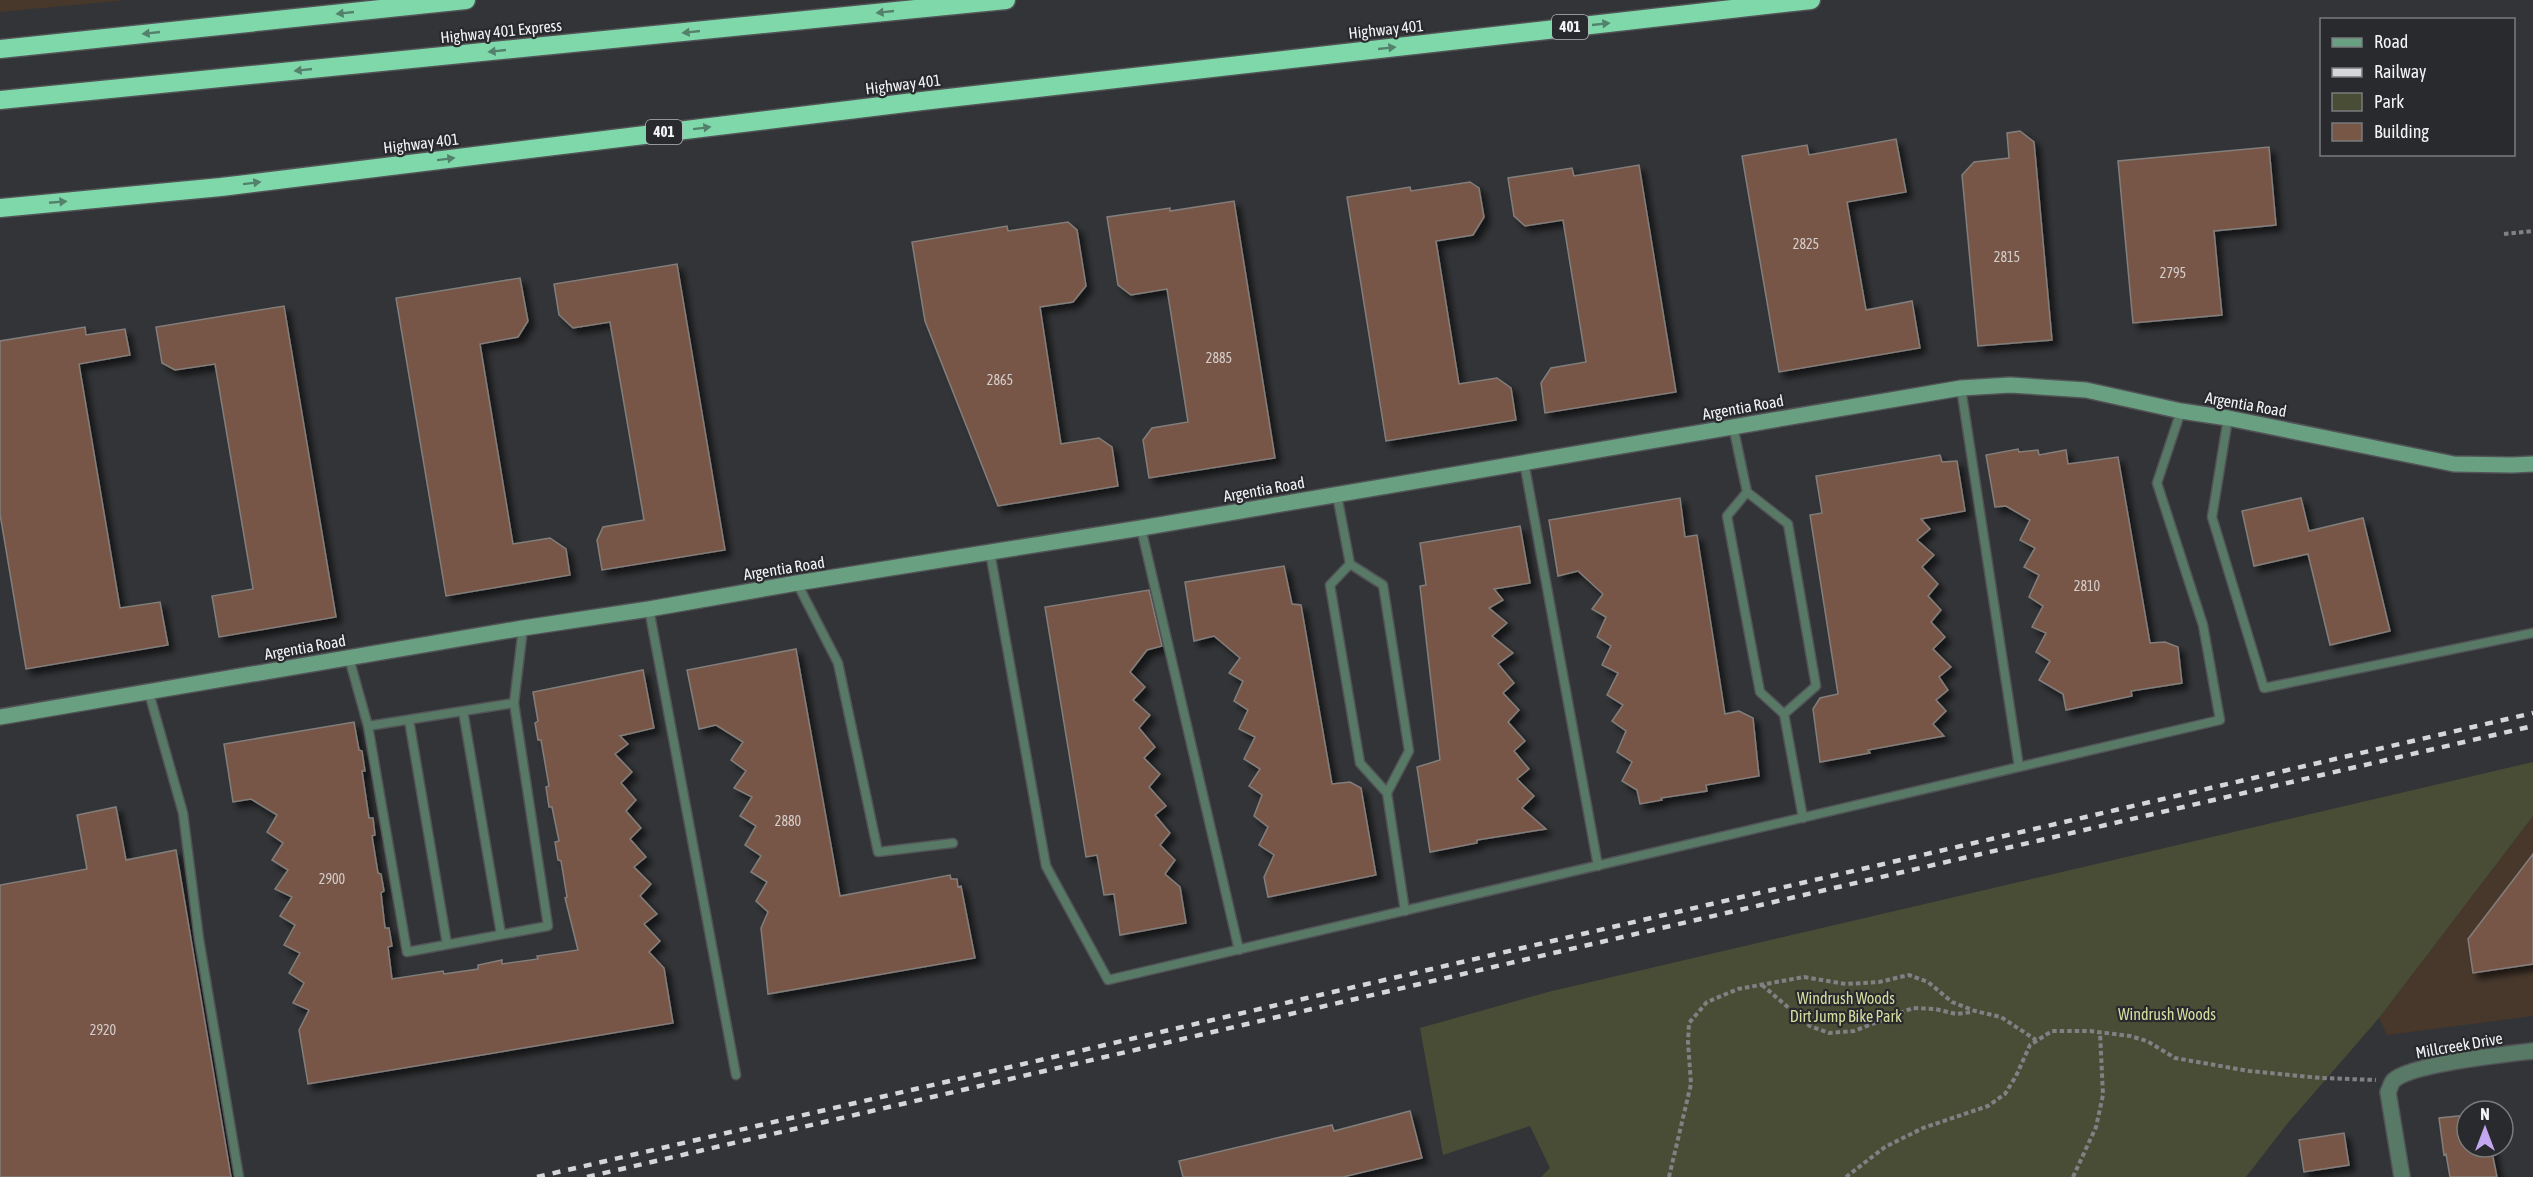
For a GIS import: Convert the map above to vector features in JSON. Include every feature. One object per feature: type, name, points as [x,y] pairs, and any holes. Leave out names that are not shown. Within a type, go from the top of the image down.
[{"type":"highway","points":[[0,49],[466,0]]},
{"type":"highway","name":"Highway 401 Express","points":[[0,100],[1006,0]]},
{"type":"highway","name":"Highway 401","points":[[0,207],[233,185],[922,101],[1811,0]]},
{"type":"street","name":"Argentia Road","points":[[0,717],[523,628],[1141,528],[1961,388],[2010,385],[2086,390],[2181,411],[2228,418],[2454,464],[2533,464]]},
{"type":"street","name":"Millcreek Drive","points":[[2394,1080],[2422,1069],[2465,1060],[2533,1051]]},
{"type":"street","points":[[2394,1080],[2388,1092],[2389,1109],[2402,1177]]},
{"type":"lane","points":[[1961,388],[2019,767]]},
{"type":"lane","points":[[990,552],[1046,866],[1108,980],[2220,720],[2202,625],[2157,483],[2181,411]]},
{"type":"lane","points":[[2228,418],[2212,517],[2264,688],[2533,633]]},
{"type":"lane","points":[[1734,426],[1747,492],[1788,524],[1816,686],[1784,714]]},
{"type":"lane","points":[[1524,462],[1598,866]]},
{"type":"lane","points":[[1747,492],[1726,516],[1760,692],[1784,714],[1803,818]]},
{"type":"lane","points":[[1337,495],[1350,564],[1383,585],[1409,751],[1387,793]]},
{"type":"lane","points":[[1141,528],[1239,950]]},
{"type":"lane","points":[[1350,564],[1330,585],[1360,763],[1387,793],[1405,911]]},
{"type":"lane","points":[[797,583],[838,663],[878,852],[953,843]]},
{"type":"lane","points":[[649,609],[736,1075]]},
{"type":"lane","points":[[349,658],[368,726],[407,952],[548,926],[514,703],[523,628]]},
{"type":"lane","points":[[149,693],[183,813],[199,939],[239,1177]]},
{"type":"lane","points":[[368,726],[514,703]]},
{"type":"lane","points":[[463,711],[501,934]]},
{"type":"lane","points":[[409,720],[447,944]]},
{"type":"path","points":[[2504,234],[2533,231]]},
{"type":"path","points":[[1669,1177],[1691,1084],[1689,1023],[1707,1002],[1738,989],[1804,977],[1846,984],[1879,982],[1909,975],[1928,982],[1952,1002],[1975,1011],[2001,1017],[2036,1040]]},
{"type":"path","points":[[1762,985],[1810,1026],[1829,1033],[1854,1031],[1913,1008],[1935,1009],[1956,1014],[1975,1011]]},
{"type":"path","points":[[1846,1177],[1885,1147],[1904,1137],[1923,1128],[1988,1106],[2004,1094],[2016,1076],[2030,1045],[2052,1031],[2100,1032],[2130,1036],[2147,1041],[2175,1058],[2249,1071],[2322,1078],[2394,1080]]},
{"type":"path","points":[[2073,1177],[2096,1127],[2103,1095],[2100,1032]]},
{"type":"shaded area","points":[[0,0],[126,0],[0,12]]},
{"type":"shaded area","points":[[2533,816],[2533,1016],[2387,1035],[2379,1018]]},
{"type":"green space","name":"Windrush Woods","points":[[2533,762],[2533,816],[2379,1018],[2287,1124],[2246,1177],[1541,1177],[1550,1168],[1530,1126],[1443,1155],[1420,1028],[1548,992]]},
{"type":"building","points":[[2020,131],[2034,142],[2052,340],[1978,346],[1962,175],[1974,162],[2009,158],[2007,133]]},
{"type":"building","points":[[1896,139],[1906,192],[1847,202],[1866,310],[1912,301],[1920,348],[1779,372],[1742,156],[1807,145],[1809,155]]},
{"type":"building","points":[[2269,147],[2276,225],[2214,231],[2222,315],[2133,323],[2118,161]]},
{"type":"building","points":[[1639,165],[1676,392],[1545,413],[1541,383],[1551,368],[1586,362],[1563,220],[1525,226],[1514,216],[1508,178],[1572,168],[1574,176]]},
{"type":"building","points":[[1470,182],[1479,188],[1484,217],[1473,235],[1436,241],[1459,384],[1497,378],[1511,388],[1516,420],[1386,441],[1347,197],[1410,187],[1411,191]]},
{"type":"building","points":[[1234,201],[1275,458],[1149,478],[1143,440],[1152,428],[1188,422],[1167,289],[1131,295],[1118,285],[1107,217],[1170,208],[1170,211]]},
{"type":"building","points":[[1068,222],[1077,230],[1086,286],[1073,302],[1040,307],[1061,444],[1099,438],[1112,447],[1118,486],[998,506],[925,321],[912,242],[1007,226],[1008,231]]},
{"type":"building","points":[[677,264],[725,550],[602,570],[597,540],[603,527],[644,520],[610,322],[573,328],[559,315],[554,284]]},
{"type":"building","points":[[520,278],[528,321],[518,337],[480,344],[513,544],[550,538],[566,549],[570,575],[446,596],[396,298]]},
{"type":"building","points":[[284,306],[336,617],[219,637],[212,596],[253,589],[215,364],[175,370],[162,363],[156,327]]},
{"type":"building","points":[[85,327],[86,335],[125,329],[130,355],[79,364],[120,608],[160,602],[168,645],[26,669],[0,514],[0,341]]},
{"type":"building","points":[[2018,449],[2019,452],[2038,450],[2039,455],[2066,450],[2068,464],[2118,457],[2150,643],[2165,642],[2178,647],[2182,683],[2131,691],[2132,696],[2066,710],[2063,694],[2039,680],[2050,661],[2036,652],[2046,633],[2032,627],[2043,606],[2029,597],[2039,575],[2024,567],[2035,548],[2020,540],[2030,520],[2006,506],[1995,507],[1986,455]]},
{"type":"building","points":[[1940,455],[1942,462],[1957,461],[1965,511],[1921,519],[1930,529],[1917,540],[1934,555],[1922,567],[1938,584],[1928,596],[1941,610],[1931,622],[1945,637],[1933,649],[1951,667],[1939,677],[1948,690],[1936,700],[1946,711],[1933,724],[1944,736],[1868,750],[1870,753],[1820,762],[1813,709],[1820,698],[1838,694],[1810,515],[1822,513],[1816,476]]},
{"type":"building","points":[[1680,498],[1685,537],[1697,535],[1725,714],[1739,711],[1753,718],[1759,776],[1706,785],[1707,791],[1661,798],[1662,800],[1640,804],[1637,790],[1622,781],[1632,762],[1617,752],[1626,731],[1612,721],[1623,705],[1607,695],[1618,673],[1602,665],[1611,646],[1597,637],[1606,617],[1592,609],[1603,594],[1578,571],[1558,576],[1549,520]]},
{"type":"building","points":[[2301,498],[2309,531],[2363,518],[2390,631],[2330,645],[2308,554],[2254,566],[2242,511]]},
{"type":"building","points":[[1520,526],[1530,583],[1494,589],[1503,600],[1489,608],[1507,623],[1492,636],[1513,653],[1498,664],[1514,683],[1503,693],[1519,710],[1508,722],[1525,741],[1514,751],[1529,769],[1517,779],[1534,796],[1522,808],[1546,829],[1477,840],[1477,843],[1430,852],[1417,767],[1440,760],[1420,586],[1426,585],[1420,543]]},
{"type":"building","points":[[1284,566],[1292,604],[1301,605],[1332,784],[1350,782],[1361,788],[1376,875],[1268,897],[1264,877],[1274,855],[1259,845],[1268,827],[1254,816],[1262,795],[1249,786],[1260,769],[1244,759],[1255,737],[1239,729],[1248,710],[1234,701],[1243,681],[1229,673],[1240,658],[1214,636],[1194,641],[1185,582]]},
{"type":"building","points":[[1149,590],[1162,646],[1147,650],[1130,672],[1145,687],[1133,700],[1150,715],[1139,728],[1155,747],[1144,758],[1160,774],[1149,787],[1166,806],[1155,815],[1170,833],[1160,845],[1175,860],[1165,874],[1180,887],[1186,923],[1120,935],[1114,894],[1104,895],[1097,855],[1086,857],[1045,607]]},
{"type":"building","points":[[796,649],[840,896],[950,875],[951,879],[957,879],[958,887],[961,886],[975,958],[768,994],[761,928],[768,912],[756,901],[767,882],[751,872],[761,856],[745,845],[756,826],[740,816],[752,797],[734,788],[746,771],[731,760],[743,742],[716,725],[699,729],[687,670]]},
{"type":"building","points":[[643,670],[654,728],[620,736],[628,744],[615,754],[632,772],[621,783],[636,800],[626,811],[641,828],[630,839],[646,857],[634,867],[651,884],[640,896],[657,914],[644,924],[660,941],[649,952],[664,968],[673,1023],[308,1084],[299,1030],[309,1010],[293,1003],[304,983],[289,973],[300,953],[284,945],[295,925],[280,916],[292,897],[275,889],[288,870],[272,860],[283,843],[267,832],[277,815],[251,799],[233,802],[224,744],[354,722],[359,750],[362,751],[365,771],[362,771],[369,818],[373,818],[375,835],[372,836],[378,873],[381,874],[384,891],[381,893],[385,928],[389,928],[392,946],[388,947],[392,979],[443,971],[444,974],[478,969],[478,965],[502,960],[502,964],[538,959],[537,956],[578,950],[565,898],[567,897],[561,861],[558,860],[555,842],[559,841],[552,807],[549,807],[546,787],[549,786],[541,740],[538,740],[535,723],[538,721],[533,692]]},
{"type":"building","points":[[116,807],[126,860],[176,850],[231,1177],[0,1177],[0,885],[87,869],[77,815]]},
{"type":"building","points":[[2533,854],[2533,964],[2473,973],[2468,939]]},
{"type":"building","points":[[1410,1111],[1422,1158],[1343,1177],[1183,1177],[1179,1161],[1332,1125],[1334,1131]]},
{"type":"building","points":[[2455,1116],[2455,1159],[2493,1159],[2497,1177],[2450,1177],[2446,1154],[2444,1155],[2439,1118]]},
{"type":"building","points":[[2344,1133],[2349,1165],[2304,1172],[2299,1140]]},
{"type":"railway","points":[[537,1177],[2533,713]]},
{"type":"railway","points":[[587,1177],[2533,726]]},
{"type":"park label","name":"Windrush Woods Dirt Jump Bike Park","points":[[1846,1007]]}]
